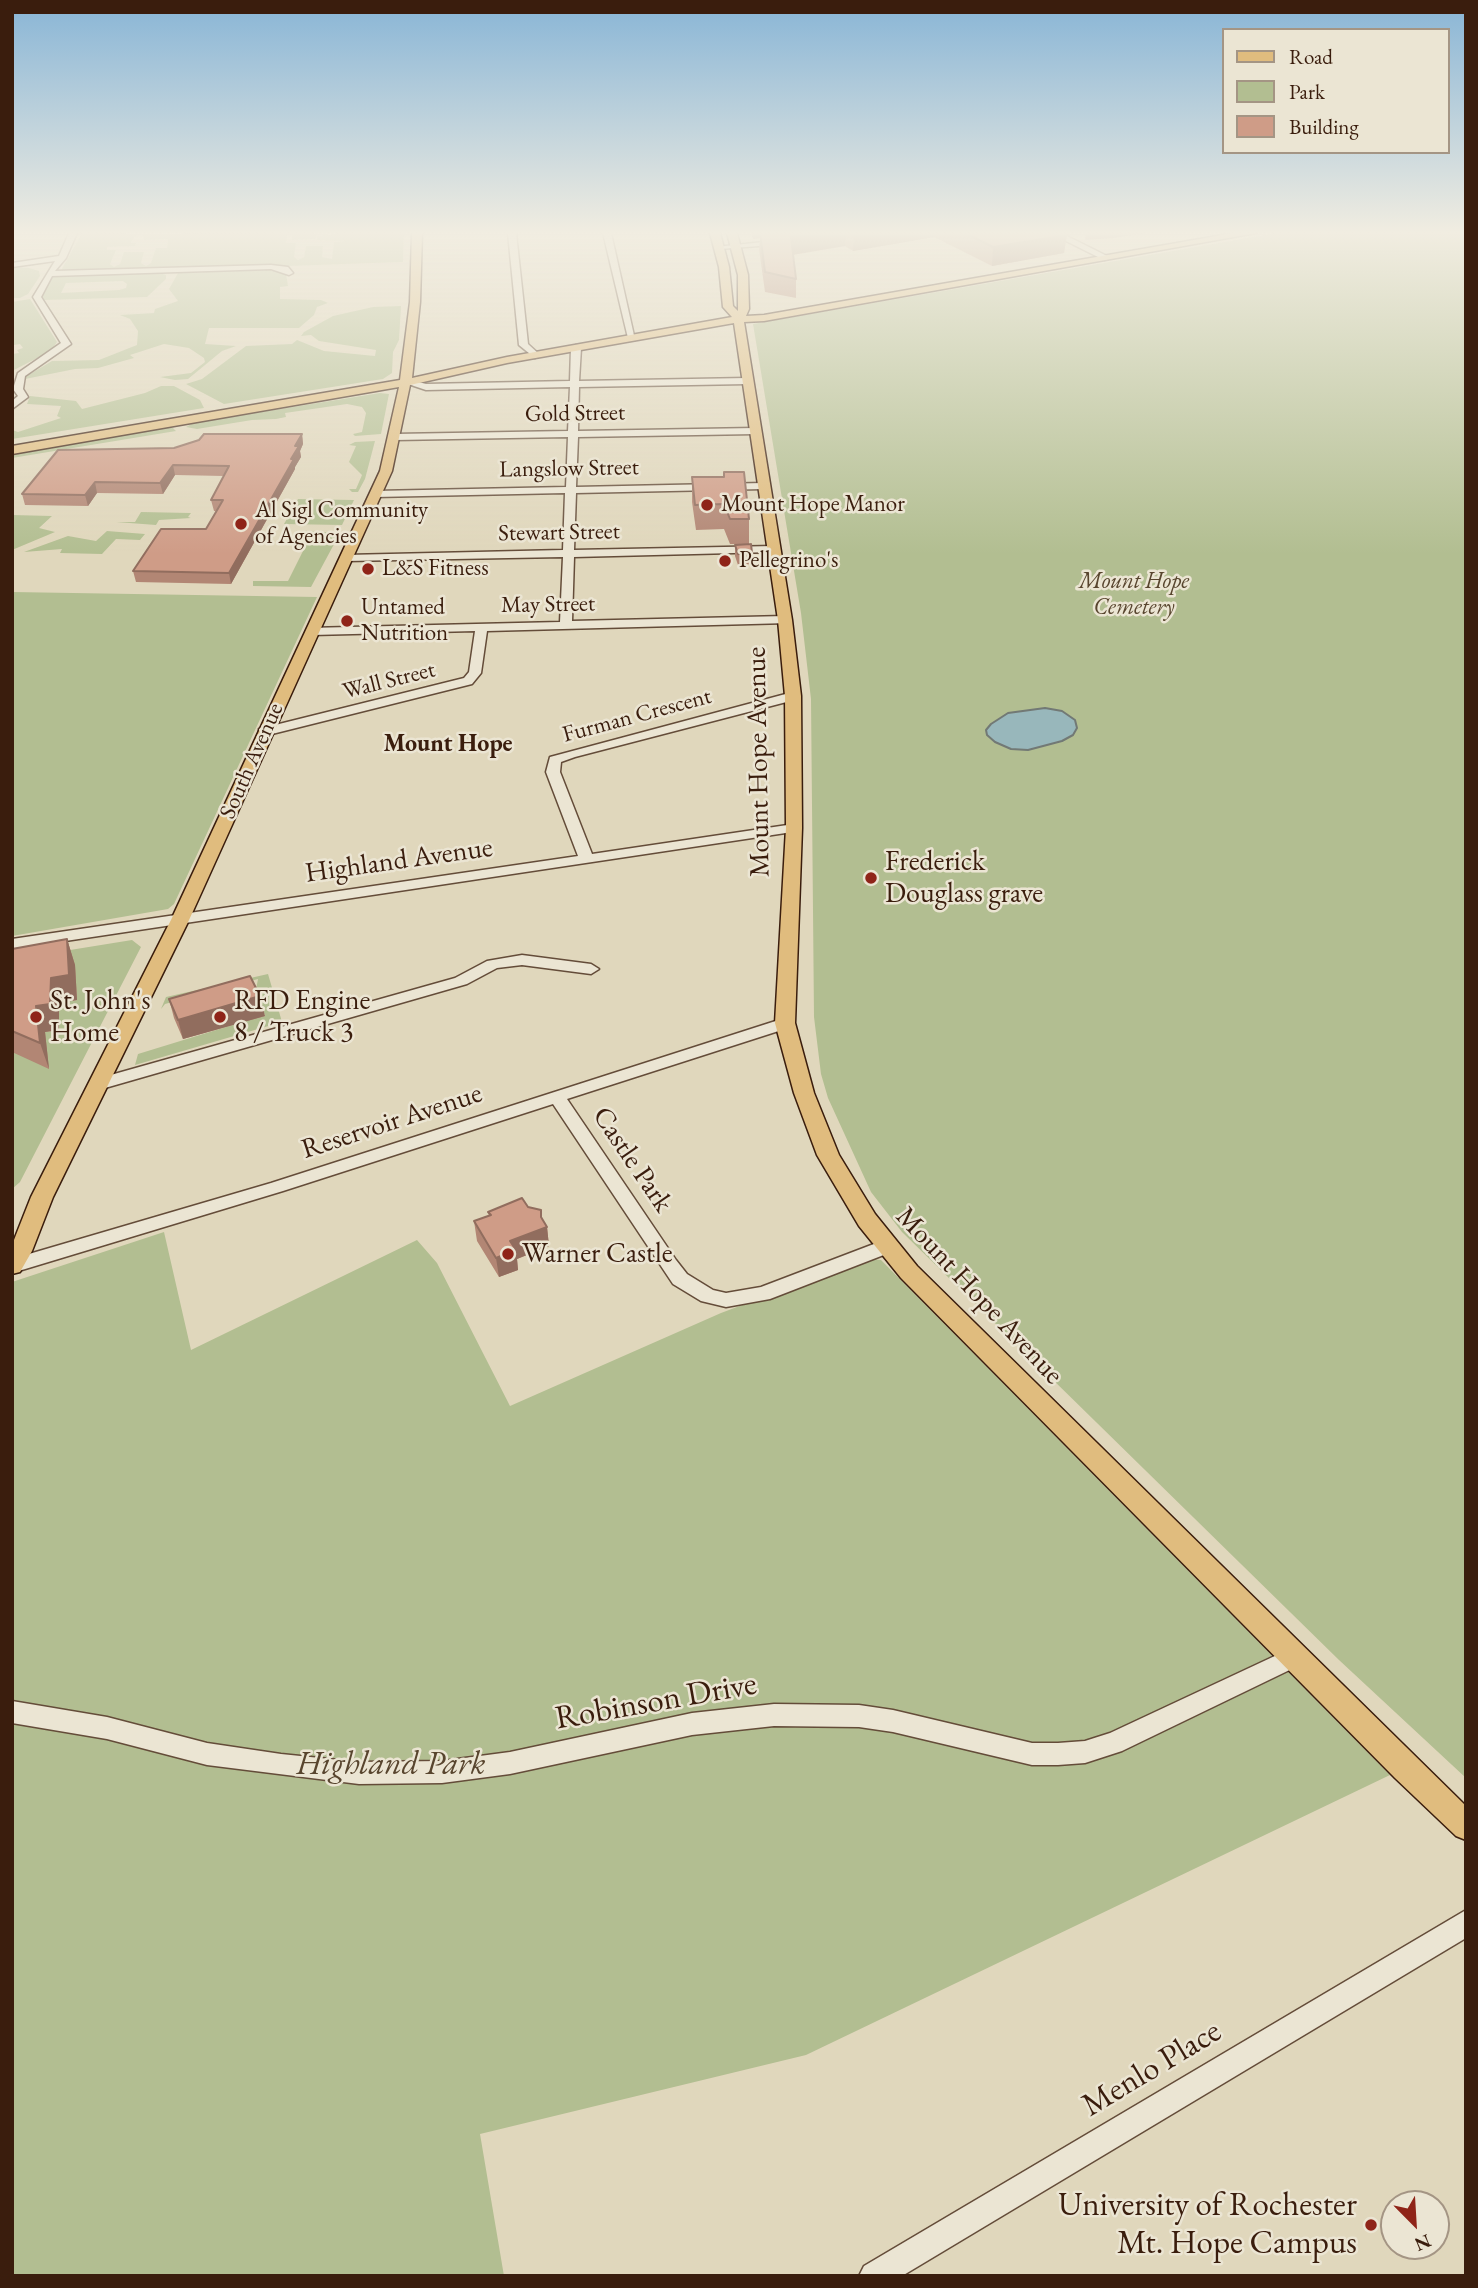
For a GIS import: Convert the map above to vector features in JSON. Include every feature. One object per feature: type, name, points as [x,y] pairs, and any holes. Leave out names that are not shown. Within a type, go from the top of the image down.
[{"type":"main road","name":"South Avenue","points":[[13,1266],[42,1198],[180,920],[386,471],[395,437],[412,340]]},
{"type":"main road","points":[[12,450],[380,388],[404,381],[622,340]]},
{"type":"main road","name":"Mount Hope Avenue","points":[[742,340],[785,620],[793,696],[794,828],[785,1023],[804,1093],[828,1155],[867,1220],[887,1246],[1294,1657],[1466,1826]]},
{"type":"main road","points":[[12,443],[375,383],[404,381]]},
{"type":"street","points":[[12,406],[23,397],[18,389],[21,375],[66,344],[63,340]]},
{"type":"street","points":[[523,340],[524,345],[535,355]]},
{"type":"street","points":[[566,625],[576,348]]},
{"type":"street","points":[[404,381],[426,387],[747,381]]},
{"type":"street","name":"Gold Street","points":[[395,437],[755,431]]},
{"type":"street","name":"Langslow Street","points":[[375,494],[763,486]]},
{"type":"street","name":"Stewart Street","points":[[346,558],[774,549]]},
{"type":"street","name":"May Street","points":[[312,631],[785,620]]},
{"type":"street","name":"Wall Street","points":[[264,732],[468,681],[475,673],[482,627]]},
{"type":"street","name":"Furman Crescent","points":[[587,859],[553,772],[555,760],[793,696]]},
{"type":"street","name":"Highland Avenue","points":[[12,944],[794,828]]},
{"type":"street","points":[[99,1084],[461,981],[493,964],[522,960],[591,969]]},
{"type":"street","name":"Reservoir Avenue","points":[[13,1266],[277,1188],[556,1095],[785,1023]]},
{"type":"street","name":"Castle Park","points":[[556,1095],[669,1265],[680,1279],[700,1292],[726,1300],[743,1299],[763,1294],[887,1246]]},
{"type":"street","name":"Robinson Drive","points":[[12,1712],[107,1728],[207,1754],[359,1773],[442,1772],[510,1763],[660,1729],[775,1715],[859,1716],[934,1729],[1032,1754],[1058,1754],[1085,1752],[1114,1743],[1294,1657]]},
{"type":"street","name":"Menlo Place","points":[[874,2276],[1466,1923]]},
{"type":"green space","points":[[56,340],[57,342],[51,351],[12,371],[12,354],[19,353],[17,350],[23,348],[20,344],[14,345],[12,341]]},
{"type":"green space","points":[[137,340],[206,340],[205,344],[236,346],[222,351],[188,379],[160,377],[191,373],[205,362],[204,358],[189,348],[164,344],[130,355],[134,358],[98,368],[75,369],[25,379],[52,361],[99,360],[137,345]]},
{"type":"green space","points":[[297,340],[324,351],[375,356],[376,350],[319,341],[399,340],[393,352],[392,373],[383,379],[224,404],[186,384],[202,379],[246,346],[292,344]]},
{"type":"green space","name":"Mount Hope Cemetery","points":[[756,340],[1466,340],[1466,1778],[1339,1660],[902,1232],[871,1192],[828,1098],[821,1074],[814,1017],[811,699],[801,613]]},
{"type":"green space","points":[[161,386],[174,386],[200,400],[204,408],[12,439],[12,430],[18,432],[61,418],[57,416],[61,406],[27,404],[30,396],[76,401],[82,409],[145,393]]},
{"type":"green space","points":[[380,393],[389,394],[381,434],[355,436],[353,434],[362,432],[366,413],[362,407],[347,404],[285,413],[286,417],[276,419],[197,429],[186,427],[193,423]]},
{"type":"green space","points":[[173,428],[176,431],[12,458],[12,455]]},
{"type":"green space","points":[[375,441],[365,479],[358,492],[352,492],[349,489],[356,489],[362,475],[349,462],[356,446],[349,445]]},
{"type":"green space","points":[[298,499],[354,500],[342,525],[284,524]]},
{"type":"green space","points":[[141,512],[191,513],[188,517],[191,518],[159,520],[156,525],[116,522],[135,522]]},
{"type":"green space","points":[[12,515],[52,516],[39,528],[55,532],[12,550]]},
{"type":"green space","points":[[107,531],[145,534],[140,540],[116,539],[102,554],[60,553],[62,549],[24,552],[68,536],[96,541]]},
{"type":"green space","points":[[306,531],[340,533],[311,587],[253,586],[253,581],[288,581],[311,535],[302,534]]},
{"type":"green space","points":[[12,592],[317,597],[174,904],[168,909],[12,936]]},
{"type":"green space","points":[[132,940],[141,947],[20,1182],[12,1189],[12,1037],[59,1030],[59,1003],[77,1000],[74,965],[12,953],[33,956]]},
{"type":"green space","points":[[268,974],[282,1022],[135,1065],[138,1054],[265,1015],[255,995],[258,979],[165,1004],[161,1009],[166,997]]},
{"type":"green space","name":"Highland Park","points":[[164,1232],[191,1350],[417,1240],[437,1263],[510,1406],[721,1313],[846,1266],[871,1259],[881,1260],[1390,1775],[806,2055],[480,2134],[504,2276],[12,2276],[12,1282]]},
{"type":"water","points":[[1045,708],[1062,711],[1075,720],[1077,728],[1073,735],[1062,741],[1028,750],[1011,749],[987,735],[986,730],[991,724],[1008,713]]},
{"type":"building","name":"Al Sigl Community of Agencies","points":[[204,434],[302,434],[295,446],[299,446],[291,459],[294,459],[229,573],[133,571],[161,529],[206,529],[223,500],[211,500],[229,466],[173,465],[160,483],[95,482],[85,495],[22,494],[58,450],[174,448],[199,440]]},
{"type":"building","points":[[724,472],[744,472],[749,519],[730,519],[724,504],[695,505],[692,477],[724,477]]},
{"type":"building","points":[[751,544],[752,553],[738,554],[735,545]]},
{"type":"building","points":[[67,939],[69,975],[51,978],[50,1004],[36,1006],[40,1043],[12,1031],[12,949]]},
{"type":"building","points":[[250,976],[260,996],[178,1020],[169,999]]},
{"type":"building","points":[[522,1198],[528,1207],[541,1210],[541,1217],[547,1227],[510,1241],[516,1250],[496,1258],[474,1221]]},
{"type":"place","name":"Mount Hope Manor","points":[[707,505]]},
{"type":"place","name":"Al Sigl Community of Agencies","points":[[241,524]]},
{"type":"place","name":"Pellegrino's","points":[[725,561]]},
{"type":"place","name":"L&S Fitness","points":[[368,569]]},
{"type":"place","name":"Untamed Nutrition","points":[[347,621]]},
{"type":"place","name":"Frederick Douglass grave","points":[[871,878]]},
{"type":"place","name":"St. John's Home","points":[[36,1017]]},
{"type":"place","name":"RFD Engine 8 / Truck 3","points":[[220,1017]]},
{"type":"place","name":"Warner Castle","points":[[508,1254]]},
{"type":"place","name":"University of Rochester Mt. Hope Campus","points":[[1371,2225]]},
{"type":"district","name":"Mount Hope","points":[[448,744]]}]
